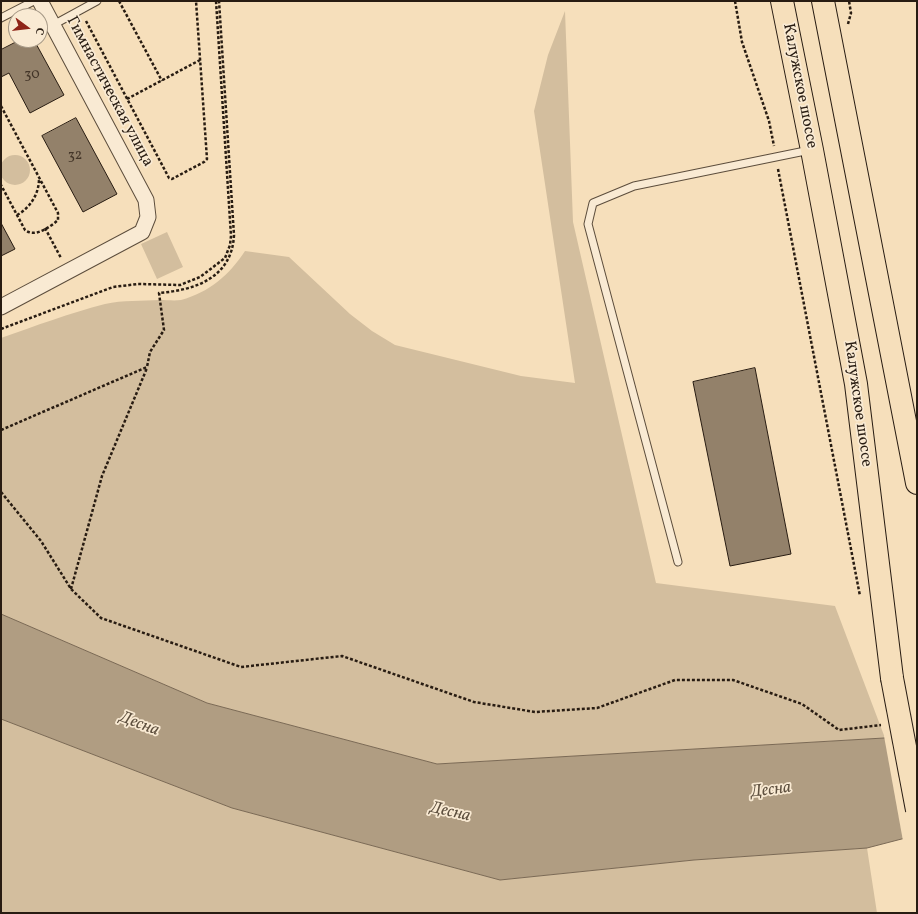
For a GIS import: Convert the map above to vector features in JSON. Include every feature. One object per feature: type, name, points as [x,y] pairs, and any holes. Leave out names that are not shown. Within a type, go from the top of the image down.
[{"type":"highway","name":"Калужское шоссе","points":[[782,1],[856,384],[892,678],[917,810]]},
{"type":"highway","points":[[823,1],[917,483]]},
{"type":"street","name":"Гимнастическая улица","points":[[40,1],[146,200],[148,217],[142,232],[69,272]]},
{"type":"street","points":[[1,307],[69,272]]},
{"type":"lane","points":[[1,18],[34,1]]},
{"type":"lane","points":[[53,25],[82,6],[97,1]]},
{"type":"lane","points":[[678,562],[588,224],[593,202],[634,186],[776,156],[812,150]]},
{"type":"path","points":[[119,1],[162,81]]},
{"type":"path","points":[[82,6],[127,99],[170,179],[204,162],[207,157],[196,1]]},
{"type":"path","points":[[1,329],[112,287],[138,284],[180,285],[200,277],[225,258],[230,245],[231,236],[216,1]]},
{"type":"path","points":[[71,589],[102,476],[147,368],[150,352],[164,330],[159,293],[182,291],[203,283],[222,268],[228,260],[234,246],[219,1]]},
{"type":"path","points":[[735,1],[742,42],[769,121],[861,601]]},
{"type":"path","points":[[127,99],[200,60]]},
{"type":"path","points":[[1,106],[59,216],[54,224],[37,233],[28,233],[17,216],[1,185]]},
{"type":"path","points":[[17,216],[28,208],[33,200],[37,192],[40,179]]},
{"type":"path","points":[[46,228],[69,272]]},
{"type":"path","points":[[1,430],[147,368]]},
{"type":"path","points":[[1,492],[41,541],[71,589],[101,618],[241,667],[342,656],[474,702],[536,712],[597,708],[674,680],[733,680],[802,704],[839,730],[886,724]]},
{"type":"shaded area","points":[[565,11],[573,222],[656,583],[835,606],[885,738],[437,764],[207,703],[1,614],[1,338],[105,304],[132,301],[181,300],[191,297],[218,282],[239,260],[245,251],[289,257],[350,314],[372,331],[395,345],[521,376],[575,383],[534,111],[548,55]]},
{"type":"shaded area","points":[[15,155],[21,156],[29,164],[29,176],[21,184],[15,185],[9,184],[1,176],[0,170],[1,164],[9,156]]},
{"type":"shaded area","points":[[167,232],[183,267],[157,279],[141,244]]},
{"type":"shaded area","points":[[1,719],[232,808],[500,880],[694,860],[867,848],[877,913],[1,913]]},
{"type":"water","name":"Десна","points":[[1,614],[207,703],[437,764],[884,738],[917,732],[917,835],[867,848],[694,860],[500,880],[232,808],[1,719]]},
{"type":"pier","points":[[917,730],[917,837],[903,841],[884,736]]},
{"type":"building","points":[[8,46],[8,48],[38,48],[64,95],[30,113],[9,73],[1,77],[1,50]]},
{"type":"building","points":[[76,118],[117,194],[83,212],[42,136]]},
{"type":"building","points":[[1,223],[15,249],[1,256]]},
{"type":"building","points":[[755,368],[791,554],[730,566],[693,382]]}]
